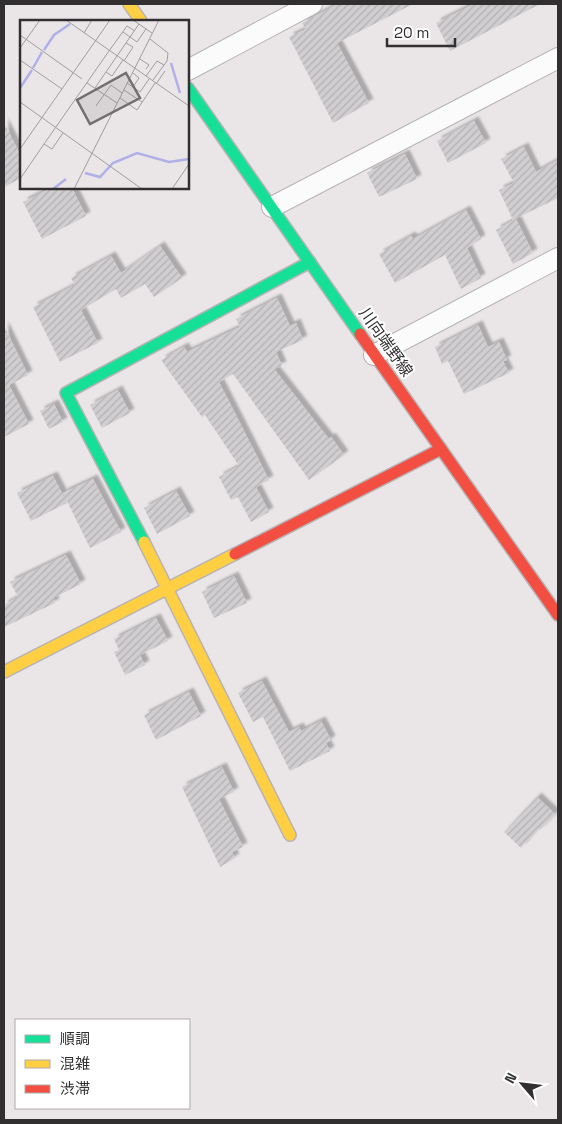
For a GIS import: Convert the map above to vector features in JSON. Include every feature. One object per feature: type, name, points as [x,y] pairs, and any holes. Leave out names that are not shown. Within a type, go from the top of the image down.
[{"type":"street","points":[[129,4],[140,20]]},
{"type":"street","points":[[189,69],[307,5]]},
{"type":"street","points":[[272,207],[558,58]]},
{"type":"street","name":"川向端野線","points":[[189,89],[558,615]]},
{"type":"street","points":[[374,354],[558,258]]},
{"type":"street","points":[[290,835],[168,588],[66,393],[310,262]]},
{"type":"street","points":[[4,672],[441,449]]},
{"type":"building","points":[[338,4],[413,4],[337,43],[369,103],[333,123],[289,37],[306,29],[302,23]]},
{"type":"building","points":[[474,4],[540,4],[450,51],[436,23]]},
{"type":"building","points":[[474,121],[486,143],[448,163],[437,141]]},
{"type":"building","points":[[4,123],[20,154],[20,179],[4,187]]},
{"type":"building","points":[[524,147],[536,172],[558,160],[558,198],[513,220],[499,190],[514,183],[501,159]]},
{"type":"building","points":[[405,154],[417,179],[379,197],[367,173]]},
{"type":"building","points":[[49,189],[72,189],[86,216],[42,239],[23,202]]},
{"type":"building","points":[[466,210],[481,239],[467,248],[481,278],[461,289],[445,255],[395,283],[379,254],[411,236],[413,239]]},
{"type":"building","points":[[516,219],[533,253],[513,264],[496,230]]},
{"type":"building","points":[[160,246],[182,278],[154,297],[145,284],[121,298],[116,289],[81,310],[98,343],[60,362],[33,307],[75,285],[71,278],[111,256],[121,273]]},
{"type":"building","points":[[277,298],[290,326],[296,323],[303,340],[276,352],[282,366],[274,369],[329,439],[331,437],[344,455],[309,480],[233,374],[219,382],[269,480],[256,487],[269,512],[251,522],[238,497],[231,500],[219,477],[239,466],[205,415],[202,417],[161,360],[184,347],[187,352],[240,327],[236,319]]},
{"type":"building","points":[[478,325],[488,347],[499,342],[507,360],[503,361],[509,373],[464,394],[448,361],[442,364],[435,347]]},
{"type":"building","points":[[4,326],[28,375],[9,385],[29,424],[4,437]]},
{"type":"building","points":[[118,390],[130,413],[102,428],[90,405]]},
{"type":"building","points":[[54,404],[63,422],[49,429],[40,411]]},
{"type":"building","points":[[53,476],[67,503],[31,521],[17,493]]},
{"type":"building","points":[[93,479],[121,532],[90,548],[63,493]]},
{"type":"building","points":[[176,491],[190,516],[157,534],[144,508]]},
{"type":"building","points":[[66,555],[81,584],[53,598],[55,603],[4,627],[4,605],[18,597],[10,582]]},
{"type":"building","points":[[234,576],[247,603],[214,618],[202,592]]},
{"type":"building","points":[[156,618],[168,641],[140,655],[145,665],[125,675],[114,652],[119,650],[114,639]]},
{"type":"building","points":[[262,681],[289,732],[299,727],[301,731],[321,721],[331,740],[326,743],[330,751],[290,771],[263,717],[253,722],[238,693]]},
{"type":"building","points":[[189,692],[201,716],[156,740],[144,715]]},
{"type":"building","points":[[222,767],[234,792],[219,799],[243,847],[232,852],[235,858],[220,867],[182,787]]},
{"type":"building","points":[[537,797],[555,814],[540,830],[538,828],[521,848],[504,832]]},
{"type":"traffic: fast","points":[[189,89],[360,334]]},
{"type":"traffic: fast","points":[[144,542],[66,393],[310,262]]},
{"type":"traffic: slow","points":[[129,4],[140,20]]},
{"type":"traffic: slow","points":[[144,542],[290,835]]},
{"type":"traffic: slow","points":[[4,672],[235,554]]},
{"type":"traffic: jam","points":[[360,334],[558,615]]},
{"type":"traffic: jam","points":[[235,554],[441,449]]}]
